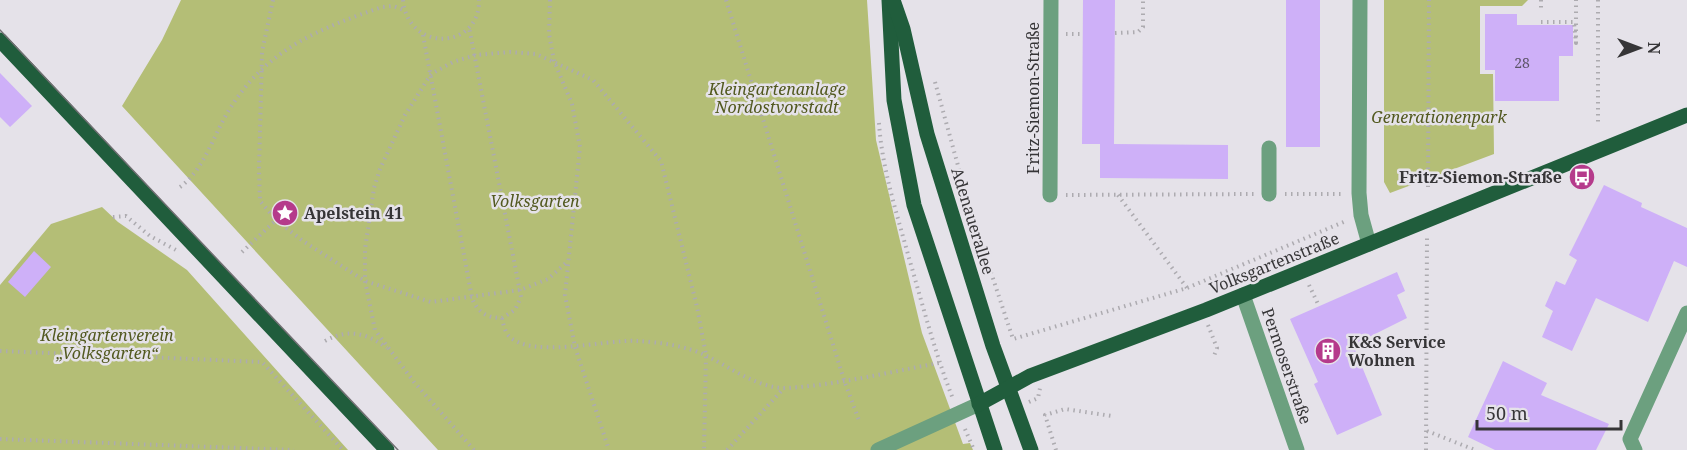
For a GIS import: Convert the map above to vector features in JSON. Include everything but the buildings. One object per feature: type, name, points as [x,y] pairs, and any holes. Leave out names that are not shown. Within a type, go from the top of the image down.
[{"type":"main road","points":[[889,0],[894,100],[914,205],[995,450]]},
{"type":"main road","name":"Adenauerallee","points":[[894,0],[903,29],[927,134],[1030,450]]},
{"type":"main road","points":[[0,40],[387,450]]},
{"type":"main road","name":"Volksgartenstraße","points":[[979,404],[1044,371],[1243,295],[1687,115]]},
{"type":"street","name":"Fritz-Siemon-Straße","points":[[1050,195],[1051,0]]},
{"type":"street","points":[[1360,0],[1359,193],[1361,215],[1369,244]]},
{"type":"street","points":[[1269,148],[1269,194]]},
{"type":"street","name":"Permoserstraße","points":[[1243,295],[1297,450]]},
{"type":"street","points":[[1635,450],[1629,439],[1687,313]]},
{"type":"street","name":"Volksgartenstraße","points":[[878,450],[979,404]]},
{"type":"path","points":[[273,0],[264,33],[258,136],[260,201],[276,220],[303,241],[365,280],[431,302],[520,290],[548,279],[567,262]]},
{"type":"path","points":[[403,0],[404,10],[414,28],[435,39],[448,39],[459,35],[469,27],[476,17],[479,0]]},
{"type":"path","points":[[550,0],[549,34],[554,61],[572,104],[580,147],[565,295],[575,348],[609,450]]},
{"type":"path","points":[[726,0],[844,380],[860,423]]},
{"type":"path","points":[[1115,33],[1138,32],[1143,27],[1143,0]]},
{"type":"path","points":[[1428,187],[1430,0]]},
{"type":"path","points":[[1541,0],[1541,9]]},
{"type":"path","points":[[1541,22],[1574,22],[1576,43],[1576,0]]},
{"type":"path","points":[[1598,0],[1598,123]]},
{"type":"path","points":[[180,187],[200,163],[230,108],[262,69],[308,34],[382,7],[393,6],[404,10]]},
{"type":"path","points":[[423,34],[472,298],[475,305],[486,316],[502,318],[515,310],[519,304],[520,290],[469,27]]},
{"type":"path","points":[[474,450],[375,330],[365,280],[366,239],[374,188],[405,115],[431,74],[453,62],[476,55],[519,53],[536,54],[593,80],[661,161],[697,307],[706,355],[704,450]]},
{"type":"path","points":[[933,78],[970,210],[1012,339],[1187,288],[1361,215]]},
{"type":"path","points":[[1050,195],[1359,193]]},
{"type":"path","points":[[1118,195],[1187,288]]},
{"type":"path","points":[[113,217],[126,216],[172,250],[180,250]]},
{"type":"path","points":[[242,252],[276,220]]},
{"type":"path","points":[[1426,450],[1427,232]]},
{"type":"path","points":[[1302,271],[1319,306]]},
{"type":"path","points":[[502,318],[507,334],[517,342],[575,348],[633,341],[663,344],[706,355],[752,379],[784,388],[939,363]]},
{"type":"path","points":[[1199,328],[1208,325],[1217,348],[1214,356]]},
{"type":"path","points":[[325,341],[347,333],[370,336],[390,350]]},
{"type":"path","points":[[0,351],[262,362],[343,450]]},
{"type":"path","points":[[728,450],[784,388]]},
{"type":"path","points":[[1056,450],[1045,416],[1065,409],[1112,416]]},
{"type":"path","points":[[1427,431],[1475,450]]},
{"type":"path","points":[[0,439],[294,450]]},
{"type":"path","points":[[970,441],[974,450]]},
{"type":"green space","name":"Volksgarten","points":[[181,0],[867,0],[876,140],[922,333],[963,444],[970,443],[973,450],[438,450],[122,106],[162,40]]},
{"type":"green space","name":"Generationenpark","points":[[1384,0],[1528,0],[1522,6],[1480,6],[1480,74],[1493,74],[1494,154],[1390,193],[1384,182]]},
{"type":"green space","name":"Kleingartenverein „Volksgarten“","points":[[102,207],[118,222],[187,270],[348,450],[0,450],[0,285],[51,224]]},
{"type":"tram line","points":[[0,30],[398,450]]},
{"type":"place","name":"Fritz-Siemon-Straße","points":[[1582,177]]},
{"type":"place","name":"Apelstein 41","points":[[285,213]]},
{"type":"place","name":"K&S Service Wohnen","points":[[1328,351]]},
{"type":"park label","name":"Kleingartenanlage Nordostvorstadt","points":[[777,98]]}]
